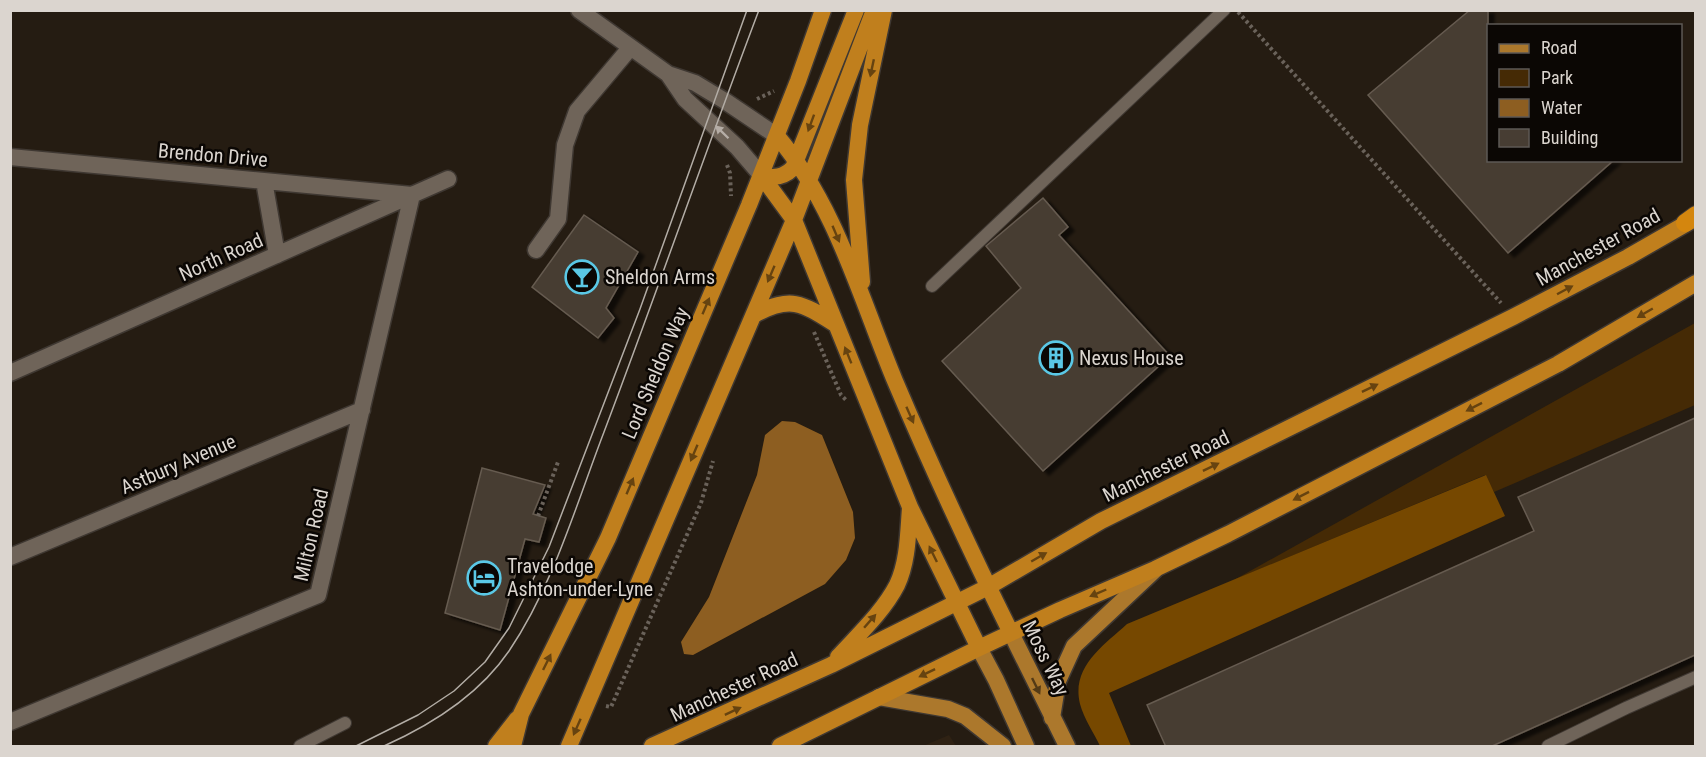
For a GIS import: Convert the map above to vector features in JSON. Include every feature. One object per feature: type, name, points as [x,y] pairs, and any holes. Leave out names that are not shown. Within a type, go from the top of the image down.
[{"type":"highway","name":"Lord Sheldon Way","points":[[513,747],[521,714],[608,538],[761,175],[823,10]]},
{"type":"highway","points":[[761,175],[783,176],[793,168],[856,10]]},
{"type":"highway","points":[[569,747],[794,220],[874,10]]},
{"type":"highway","points":[[863,297],[854,180],[860,125],[884,10]]},
{"type":"highway","points":[[777,136],[796,159],[831,220],[903,399],[961,533],[988,587]]},
{"type":"highway","points":[[761,175],[794,220],[910,507],[979,648]]},
{"type":"highway","name":"Manchester Road","points":[[652,747],[831,665],[988,587],[1101,521],[1513,317],[1628,257],[1692,219]]},
{"type":"highway","points":[[780,747],[979,648],[1155,569],[1558,364],[1695,283]]},
{"type":"highway","points":[[754,315],[771,306],[791,303],[812,309],[835,324]]},
{"type":"highway","points":[[831,665],[884,606],[897,584],[906,554],[910,507]]},
{"type":"highway","name":"Moss Way","points":[[988,587],[1011,633]]},
{"type":"highway","points":[[496,747],[521,714]]},
{"type":"main road","points":[[1052,718],[1058,681],[1074,646],[1155,569]]},
{"type":"main road","name":"Moss Way","points":[[1011,633],[1067,747]]},
{"type":"main road","points":[[979,648],[1026,747]]},
{"type":"main road","points":[[879,697],[959,713],[1003,747]]},
{"type":"street","points":[[579,10],[668,74],[694,83],[777,136]]},
{"type":"street","points":[[536,250],[558,219],[565,145],[577,111],[630,48]]},
{"type":"street","points":[[668,74],[685,99],[737,147],[761,175]]},
{"type":"street","name":"Brendon Drive","points":[[10,157],[412,195]]},
{"type":"street","name":"North Road","points":[[10,373],[448,180]]},
{"type":"street","points":[[264,181],[277,255]]},
{"type":"street","name":"Milton Road","points":[[10,722],[318,595],[412,195]]},
{"type":"street","name":"Astbury Avenue","points":[[10,557],[362,410]]},
{"type":"lane","points":[[932,286],[1224,10]]},
{"type":"lane","points":[[1548,747],[1695,677]]},
{"type":"lane","points":[[300,747],[345,723]]},
{"type":"path","points":[[1236,10],[1513,317]]},
{"type":"path","points":[[812,328],[841,395],[848,402]]},
{"type":"path","points":[[587,704],[611,707],[701,503],[716,451]]},
{"type":"path","points":[[538,516],[558,462]]},
{"type":"shaded area","points":[[1486,475],[1505,516],[1109,693],[1131,746],[1100,746],[1080,704],[1078,691],[1080,679],[1091,658],[1127,624]]},
{"type":"shaded area","points":[[949,735],[956,746],[923,746]]},
{"type":"green space","points":[[1695,323],[1695,405],[1494,492],[1485,475],[1234,580]]},
{"type":"water","points":[[782,421],[795,422],[822,435],[853,512],[855,538],[846,560],[825,584],[693,655],[684,654],[681,642],[709,597],[757,475],[765,435]]},
{"type":"building","points":[[1470,10],[1488,10],[1487,162],[1612,162],[1508,253],[1368,95]]},
{"type":"building","name":"Nexus House","points":[[1043,198],[1068,227],[1059,235],[1170,356],[1043,471],[942,361],[1021,288],[986,246]]},
{"type":"building","name":"Sheldon Arms","points":[[584,215],[638,252],[606,308],[614,318],[598,338],[532,287]]},
{"type":"building","points":[[1695,418],[1695,655],[1490,747],[1166,747],[1147,705],[1534,531],[1518,497]]},
{"type":"building","name":"Travelodge Ashton-under-Lyne","points":[[482,468],[545,485],[533,514],[546,518],[539,542],[525,539],[500,630],[445,613]]},
{"type":"tram line","points":[[356,746],[418,715],[454,691],[485,662],[509,628],[549,547],[640,309],[747,10]]},
{"type":"tram line","points":[[384,746],[436,718],[469,695],[497,667],[525,626],[551,572],[573,516],[759,10]]},
{"type":"place","name":"Sheldon Arms","points":[[582,277]]},
{"type":"place","name":"Nexus House","points":[[1056,358]]},
{"type":"place","name":"Travelodge Ashton-under-Lyne","points":[[484,578]]}]
